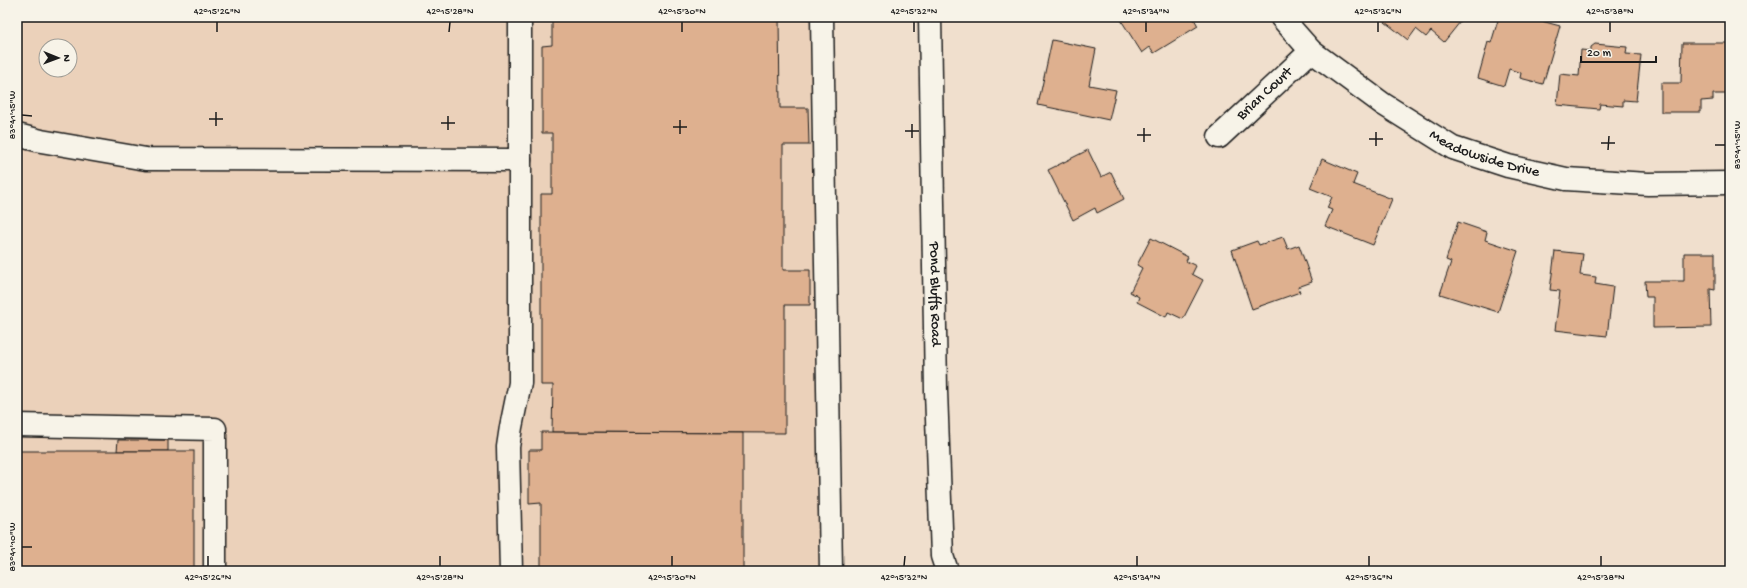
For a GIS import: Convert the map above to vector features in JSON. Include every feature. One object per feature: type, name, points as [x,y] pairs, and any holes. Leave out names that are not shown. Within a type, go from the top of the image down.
[{"type":"street","points":[[511,571],[508,447],[520,383],[520,17]]},
{"type":"street","points":[[822,17],[831,571]]},
{"type":"street","name":"Pond Bluffs Road","points":[[930,17],[936,390],[942,556],[947,571]]},
{"type":"street","name":"Meadowside Drive","points":[[1281,17],[1311,51],[1383,104],[1453,148],[1508,166],[1544,175],[1594,182],[1648,184],[1730,183]]},
{"type":"street","name":"Brian Court","points":[[1219,137],[1311,51]]},
{"type":"street","points":[[17,135],[41,141],[146,159],[520,160]]},
{"type":"street","points":[[17,425],[215,429],[215,571]]},
{"type":"shaded area","points":[[17,17],[832,17],[843,571],[17,571]]},
{"type":"building","points":[[552,17],[779,17],[780,108],[808,108],[809,145],[783,145],[783,270],[810,270],[810,305],[785,305],[785,433],[552,432],[553,385],[541,385],[541,194],[552,194],[552,133],[542,133],[542,46],[552,45]]},
{"type":"building","points":[[1119,17],[1193,17],[1198,26],[1154,53],[1150,47],[1142,53]]},
{"type":"building","points":[[1389,17],[1464,17],[1444,42],[1431,31],[1426,37],[1416,29],[1408,40],[1385,22]]},
{"type":"building","points":[[1499,17],[1527,17],[1560,26],[1543,84],[1520,78],[1521,73],[1509,69],[1504,86],[1478,78],[1488,42],[1491,43]]},
{"type":"building","points":[[1052,40],[1096,49],[1089,85],[1116,90],[1109,120],[1038,105]]},
{"type":"building","points":[[1682,43],[1730,43],[1730,94],[1713,94],[1713,100],[1701,101],[1701,112],[1661,112],[1661,83],[1681,83]]},
{"type":"building","points":[[1595,44],[1627,47],[1626,54],[1641,55],[1636,101],[1623,100],[1623,106],[1600,104],[1599,109],[1557,105],[1560,74],[1579,76],[1581,50],[1591,51],[1591,47]]},
{"type":"building","points":[[1088,150],[1101,177],[1111,172],[1124,199],[1097,213],[1095,208],[1073,220],[1048,170]]},
{"type":"building","points":[[1322,159],[1357,174],[1353,184],[1392,199],[1373,245],[1325,226],[1332,210],[1327,208],[1332,197],[1310,188]]},
{"type":"building","points":[[1458,222],[1487,232],[1485,240],[1518,251],[1498,312],[1440,294],[1451,262],[1446,260]]},
{"type":"building","points":[[1283,237],[1288,249],[1299,245],[1312,282],[1298,287],[1300,292],[1252,309],[1232,250],[1257,241],[1259,245]]},
{"type":"building","points":[[1151,238],[1188,257],[1186,261],[1196,266],[1192,274],[1203,280],[1183,319],[1168,312],[1166,317],[1137,302],[1139,297],[1130,292],[1142,268],[1137,265]]},
{"type":"building","points":[[1555,251],[1583,254],[1580,275],[1596,277],[1595,284],[1613,287],[1607,336],[1555,330],[1560,291],[1550,290]]},
{"type":"building","points":[[1684,253],[1715,253],[1715,290],[1710,289],[1711,327],[1653,328],[1653,297],[1646,297],[1645,281],[1684,281]]},
{"type":"building","points":[[541,432],[743,433],[743,571],[541,571],[541,503],[529,504],[529,450],[541,450]]},
{"type":"building","points":[[118,440],[168,440],[168,451],[117,451]]},
{"type":"building","points":[[17,451],[194,451],[194,571],[17,571]]}]
